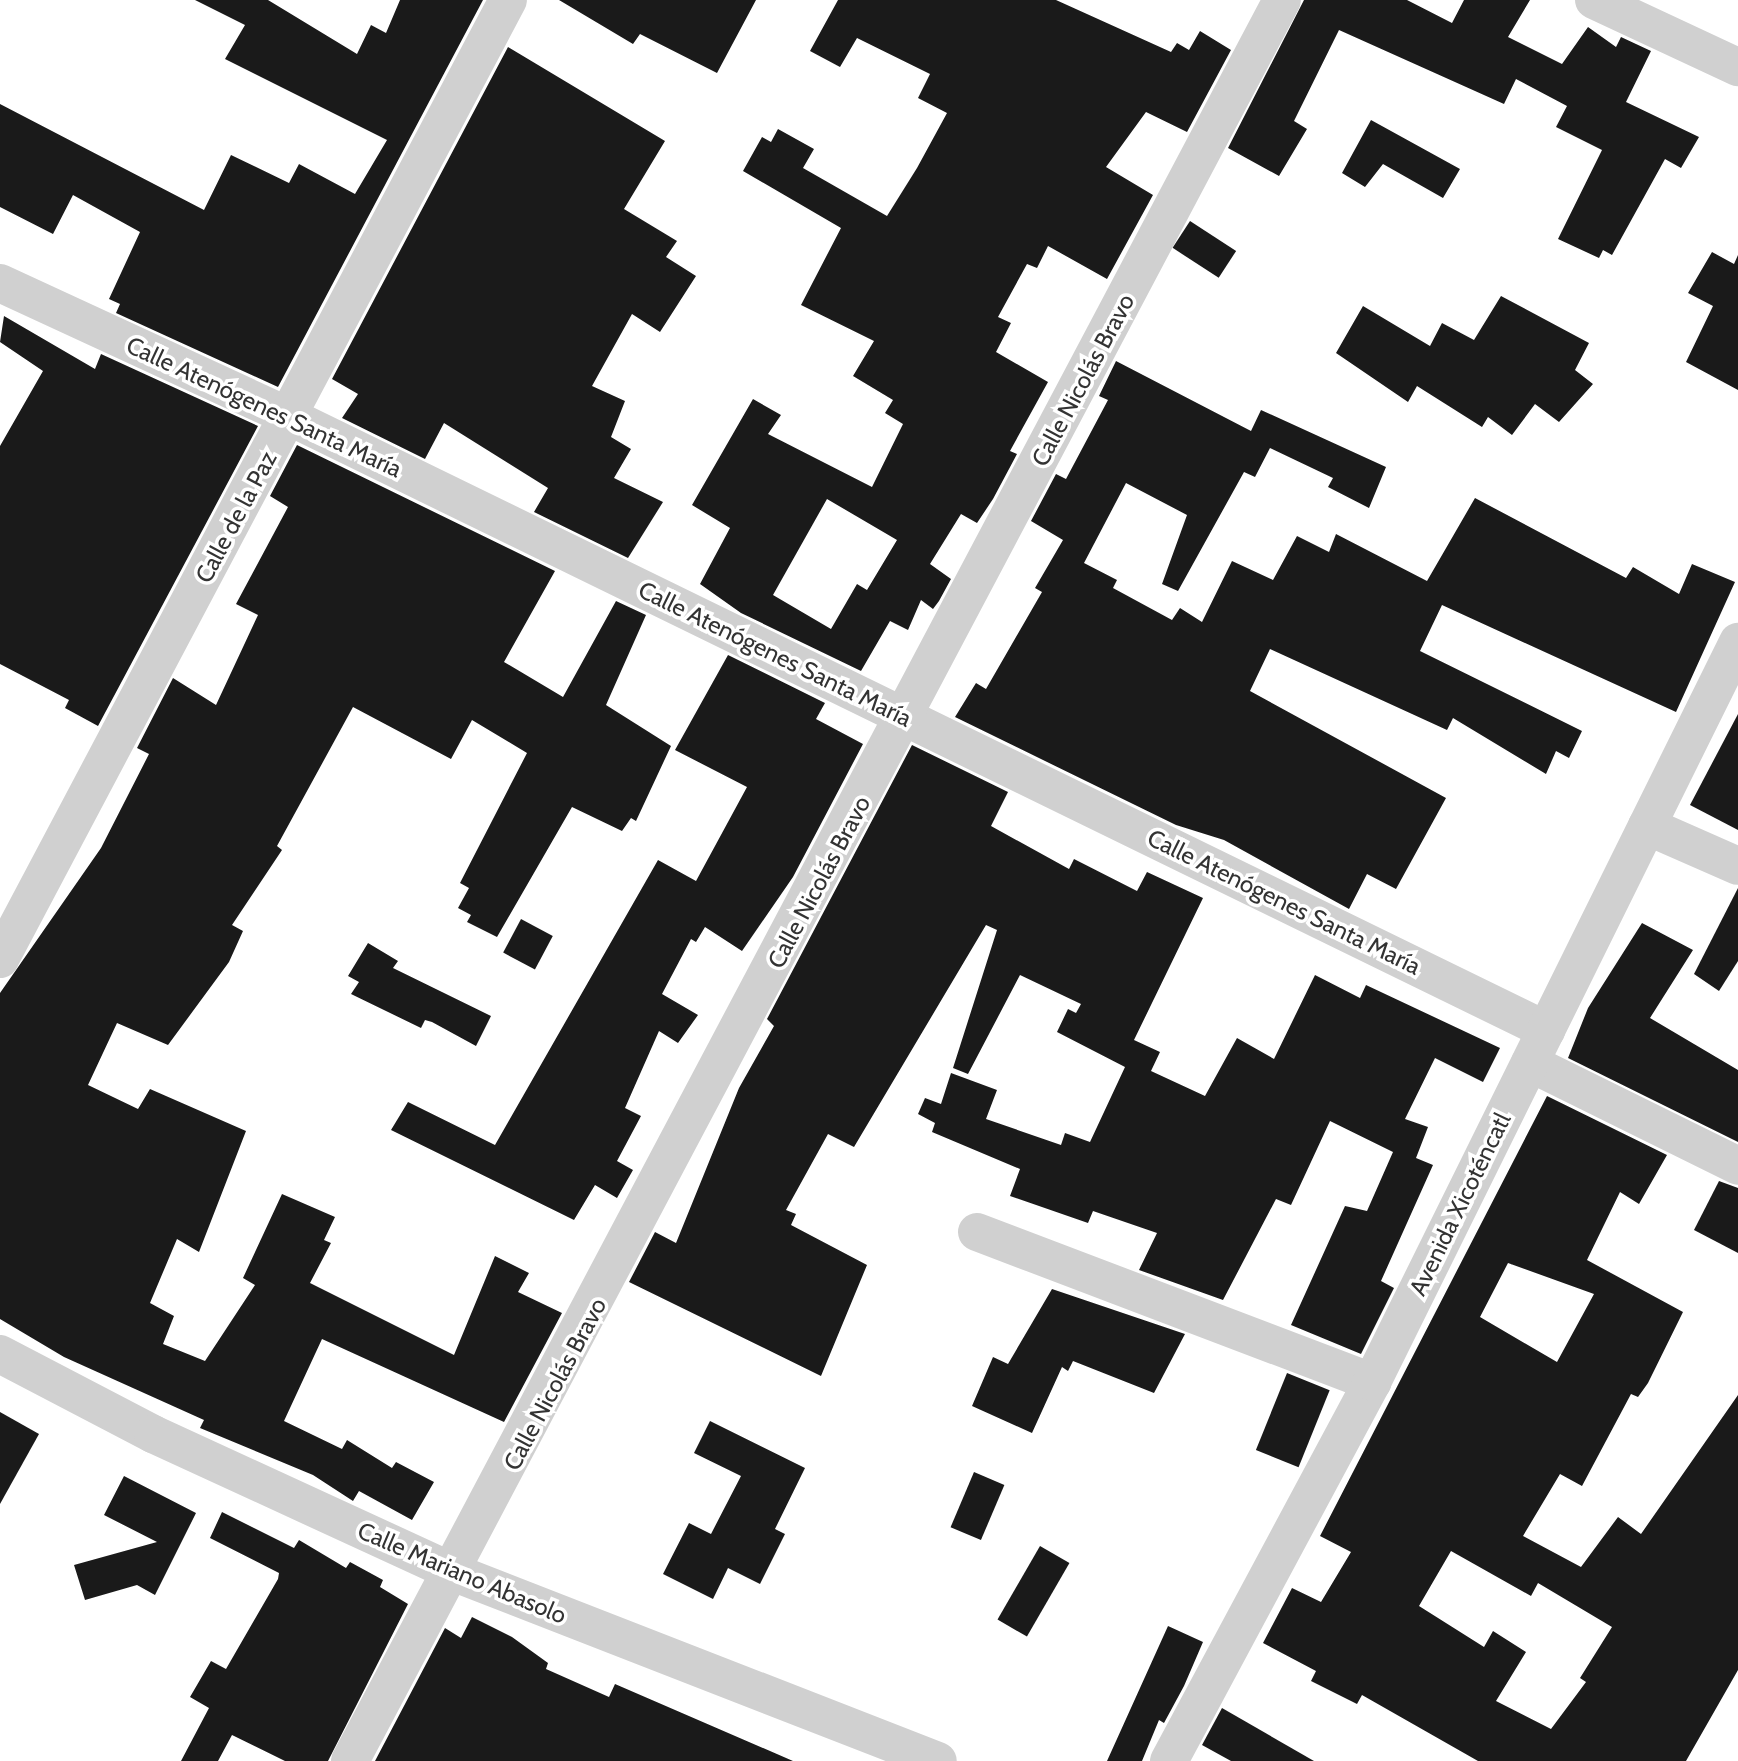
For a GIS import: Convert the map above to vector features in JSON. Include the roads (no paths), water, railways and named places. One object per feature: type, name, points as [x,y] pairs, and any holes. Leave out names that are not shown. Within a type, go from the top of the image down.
[{"type":"street","name":"Calle de la Paz","points":[[0,959],[290,417],[508,0]]},
{"type":"street","name":"Calle Nicolás Bravo","points":[[350,1761],[455,1573],[1282,0]]},
{"type":"street","points":[[1594,0],[1738,66]]},
{"type":"street","name":"Calle Atenógenes Santa María","points":[[0,283],[290,417],[906,718],[1538,1046],[1738,1166]]},
{"type":"street","name":"Avenida Xicoténcatl","points":[[1170,1761],[1372,1382],[1738,642]]},
{"type":"street","points":[[1647,826],[1738,866]]},
{"type":"street","points":[[977,1232],[1372,1382]]},
{"type":"street","name":"Calle Mariano Abasolo","points":[[0,1354],[153,1434],[455,1573],[938,1761]]}]
